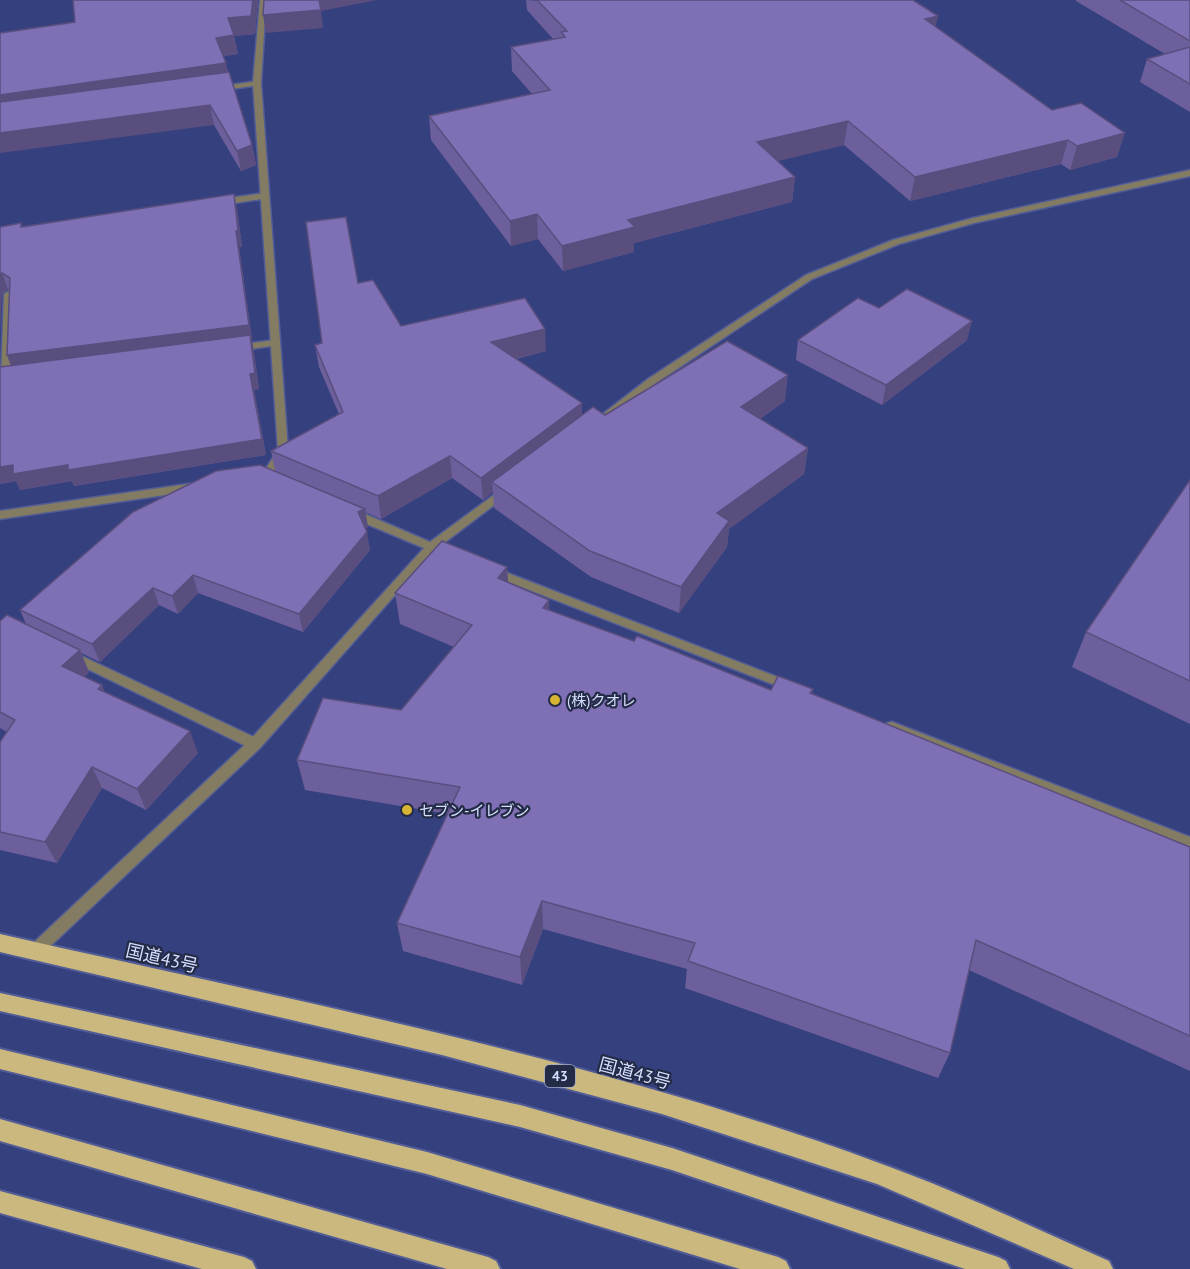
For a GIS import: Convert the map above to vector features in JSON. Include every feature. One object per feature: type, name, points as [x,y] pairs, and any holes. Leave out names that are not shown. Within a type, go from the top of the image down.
[{"type":"highway","name":"国道43号","points":[[0,943],[504,1061],[687,1111],[879,1174],[1101,1269]]},
{"type":"highway","points":[[0,1002],[520,1116],[672,1159],[998,1269]]},
{"type":"highway","points":[[0,1059],[427,1163],[778,1269]]},
{"type":"highway","points":[[0,1130],[488,1269]]},
{"type":"highway","points":[[0,1202],[244,1269]]},
{"type":"street","points":[[263,0],[257,83],[283,450],[266,478]]},
{"type":"street","points":[[211,90],[257,83]]},
{"type":"street","points":[[587,430],[652,381],[809,277],[896,242],[973,221],[1190,173]]},
{"type":"street","points":[[207,204],[265,196]]},
{"type":"street","points":[[9,294],[3,379],[18,377]]},
{"type":"street","points":[[228,349],[275,343]]},
{"type":"street","points":[[0,515],[211,484]]},
{"type":"street","points":[[35,951],[255,744],[431,547],[512,486]]},
{"type":"street","points":[[343,509],[453,555]]},
{"type":"street","points":[[476,564],[799,690]]},
{"type":"street","points":[[64,652],[255,744]]},
{"type":"street","points":[[878,721],[1190,843]]},
{"type":"building","points":[[73,0],[253,0],[251,16],[228,18],[234,35],[216,38],[226,63],[0,95],[0,33],[75,22]]},
{"type":"building","points":[[264,0],[319,0],[321,10],[263,15]]},
{"type":"building","points":[[537,0],[913,0],[938,16],[925,19],[1052,110],[1081,103],[1125,133],[1077,146],[1068,140],[915,177],[848,121],[757,142],[795,177],[628,220],[635,227],[562,246],[537,214],[510,221],[429,116],[550,90],[511,47],[565,37],[561,32],[567,31]]},
{"type":"building","points":[[1120,0],[1190,0],[1190,41]]},
{"type":"building","points":[[1190,47],[1190,84],[1147,59]]},
{"type":"building","points":[[229,72],[252,145],[237,151],[210,105],[0,133],[0,102]]},
{"type":"building","points":[[234,194],[238,231],[236,231],[249,325],[7,355],[10,278],[2,273],[0,275],[0,227],[21,223],[21,227]]},
{"type":"building","points":[[346,217],[358,283],[373,280],[401,326],[525,298],[545,329],[491,342],[582,403],[481,478],[450,456],[378,496],[271,451],[343,412],[315,345],[322,343],[306,222]]},
{"type":"building","points":[[907,289],[972,321],[886,385],[798,340],[858,298],[879,308]]},
{"type":"building","points":[[250,335],[255,373],[250,374],[262,439],[68,470],[68,465],[13,474],[13,465],[0,467],[0,367]]},
{"type":"building","points":[[727,341],[788,375],[741,407],[808,448],[717,513],[729,521],[681,587],[590,551],[492,482],[593,407],[605,415]]},
{"type":"building","points":[[260,465],[365,509],[358,512],[367,532],[299,614],[193,575],[172,596],[153,588],[92,644],[20,610],[133,512],[216,471]]},
{"type":"building","points":[[1190,480],[1190,681],[1086,632]]},
{"type":"building","points":[[442,541],[507,567],[498,578],[549,600],[543,608],[634,641],[637,636],[771,690],[778,676],[813,689],[810,693],[1190,847],[1190,1036],[976,940],[950,1053],[688,961],[695,943],[542,901],[520,957],[397,923],[460,787],[297,760],[323,698],[401,710],[472,625],[395,593]]},
{"type":"building","points":[[7,615],[80,650],[62,666],[102,685],[98,689],[190,731],[137,789],[92,767],[45,842],[0,832],[0,742],[15,720],[0,712],[0,621]]},
{"type":"place","name":"(株)クオレ","points":[[555,700]]},
{"type":"place","name":"セブン-イレブン","points":[[407,810]]}]
